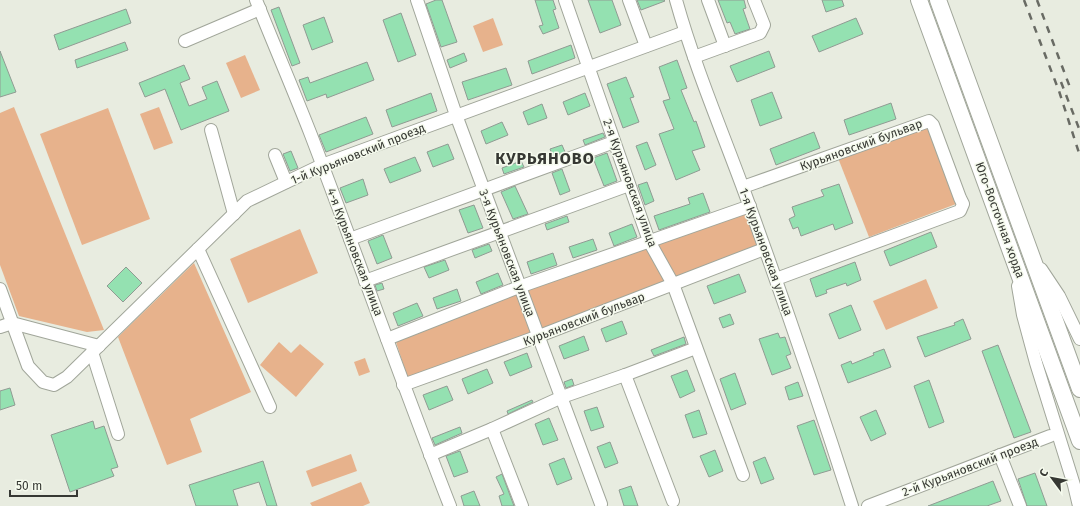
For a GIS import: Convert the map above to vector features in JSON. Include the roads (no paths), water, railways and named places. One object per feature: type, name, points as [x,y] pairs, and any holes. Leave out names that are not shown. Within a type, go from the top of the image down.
[{"type":"main road","name":"Юго-Восточная хорда","points":[[919,0],[1080,441]]},
{"type":"main road","name":"Юго-Восточная хорда","points":[[938,0],[1080,389]]},
{"type":"street","name":"3-я Курьяновская улица","points":[[417,0],[483,189],[601,504]]},
{"type":"street","name":"2-я Курьяновская улица","points":[[565,0],[649,241],[673,284],[743,476]]},
{"type":"street","points":[[629,0],[646,46]]},
{"type":"street","name":"1-я Курьяновская улица","points":[[676,0],[694,58],[750,206],[817,395],[852,506]]},
{"type":"street","points":[[708,0],[725,46]]},
{"type":"street","points":[[694,58],[760,33],[764,26],[754,0]]},
{"type":"street","points":[[185,41],[258,5]]},
{"type":"street","name":"4-я Курьяновская улица","points":[[258,5],[322,165],[403,386],[450,506]]},
{"type":"street","name":"1-й Курьяновский проезд","points":[[12,323],[28,366],[42,382],[54,385],[67,377],[247,201],[322,165],[685,32]]},
{"type":"street","name":"Курьяновский бульвар","points":[[743,187],[929,121],[933,125],[963,204],[960,211],[776,279]]},
{"type":"street","points":[[211,130],[234,214]]},
{"type":"street","points":[[350,239],[614,142]]},
{"type":"street","points":[[275,155],[286,182]]},
{"type":"street","points":[[365,281],[629,185]]},
{"type":"street","points":[[387,339],[519,287],[750,206]]},
{"type":"street","points":[[198,249],[270,407]]},
{"type":"street","name":"Курьяновский бульвар","points":[[403,386],[539,336],[764,249]]},
{"type":"street","points":[[1030,252],[1059,296],[1080,339]]},
{"type":"street","points":[[1014,259],[1023,315],[1074,485],[1078,506]]},
{"type":"street","points":[[0,289],[12,323]]},
{"type":"street","points":[[0,327],[12,323],[95,349],[118,434]]},
{"type":"street","points":[[430,455],[562,397],[696,348]]},
{"type":"street","points":[[625,375],[673,501]]},
{"type":"street","points":[[492,429],[522,506]]},
{"type":"street","name":"2-й Курьяновский проезд","points":[[868,506],[1050,436]]},
{"type":"street","points":[[1000,456],[1020,506]]},
{"type":"railway","points":[[1024,0],[1059,91],[1080,156]]},
{"type":"railway","points":[[1037,0],[1071,90]]},
{"type":"railway","points":[[1061,82],[1080,131]]},
{"type":"district","name":"КУРЬЯНОВО","points":[[545,158]]}]
